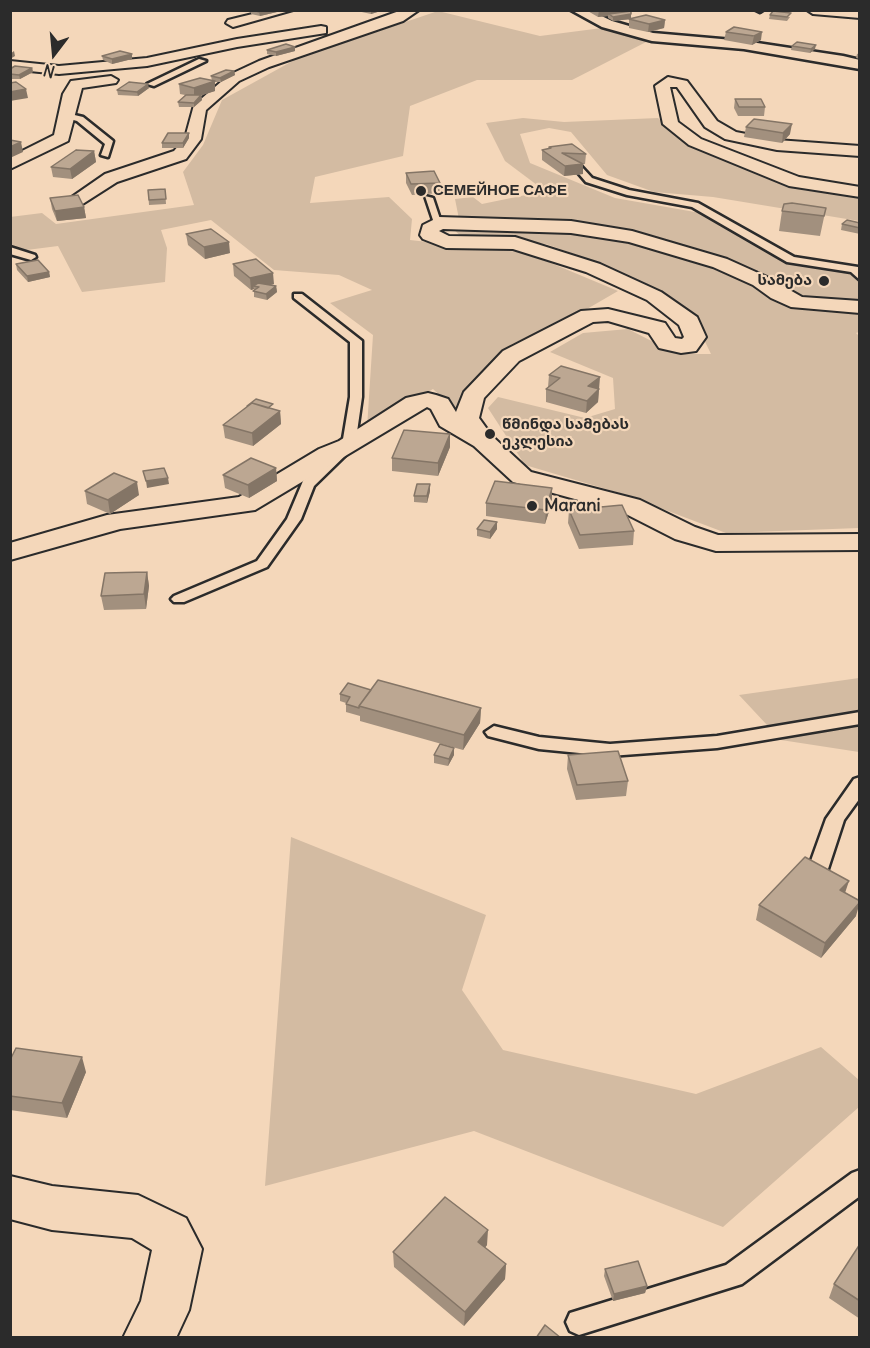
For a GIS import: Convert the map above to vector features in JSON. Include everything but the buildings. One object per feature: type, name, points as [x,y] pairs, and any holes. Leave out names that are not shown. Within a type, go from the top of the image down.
[{"type":"street","points":[[224,25],[287,10]]},
{"type":"street","points":[[10,164],[62,138],[71,93],[76,84],[115,80],[202,61],[246,46],[328,29],[387,10]]},
{"type":"street","points":[[75,201],[122,173],[180,155],[193,139],[199,108],[234,78],[264,64],[398,18],[413,10]]},
{"type":"street","points":[[577,10],[607,24],[652,37],[744,45],[843,60],[860,65]]},
{"type":"street","points":[[813,10],[860,14]]},
{"type":"street","points":[[10,65],[59,70],[147,62],[254,40],[328,29]]},
{"type":"street","points":[[94,68],[136,60],[166,44]]},
{"type":"street","points":[[860,151],[777,146],[731,136],[711,124],[682,84],[668,81],[662,86],[671,124],[694,142],[795,182],[860,192]]},
{"type":"street","points":[[483,441],[467,418],[472,397],[485,381],[511,356],[589,316],[608,315],[657,328],[667,343],[681,346],[688,346],[695,337],[689,322],[654,296],[593,268],[515,243],[446,242],[430,235],[430,229],[439,223],[571,226],[632,237],[720,263],[760,281],[778,294],[798,303],[860,307]]},
{"type":"street","points":[[10,552],[117,521],[246,504],[328,454],[348,446],[414,404],[428,400],[440,404],[449,421],[483,441],[522,477],[632,506],[685,533],[716,543],[860,543]]},
{"type":"street","points":[[10,1197],[52,1208],[138,1217],[169,1234],[178,1249],[164,1310],[148,1338]]},
{"type":"lane","points":[[151,84],[202,61]]},
{"type":"lane","points":[[66,115],[80,119],[110,143],[105,155]]},
{"type":"lane","points":[[578,168],[589,180],[627,192],[695,204],[791,260],[854,269],[860,277]]},
{"type":"lane","points":[[428,198],[439,223]]},
{"type":"lane","points":[[10,250],[31,257]]},
{"type":"lane","points":[[179,599],[262,564],[294,519],[308,484],[348,446],[356,397],[356,341],[298,296]]},
{"type":"lane","points":[[494,732],[539,743],[610,750],[717,742],[860,718]]},
{"type":"lane","points":[[817,872],[835,819],[860,783]]},
{"type":"lane","points":[[579,1322],[733,1275],[860,1181]]},
{"type":"shaded area","points":[[438,11],[540,36],[602,28],[650,40],[572,80],[477,80],[410,106],[403,156],[315,177],[310,203],[389,197],[412,219],[410,240],[527,253],[618,291],[568,320],[512,344],[472,384],[462,417],[433,389],[367,428],[373,335],[330,303],[372,290],[339,275],[274,270],[211,220],[161,230],[167,248],[165,282],[82,292],[58,246],[11,252],[10,217],[42,213],[56,224],[194,205],[183,172],[203,145],[222,100],[298,58]]},
{"type":"shaded area","points":[[523,118],[564,122],[658,118],[690,144],[774,179],[802,190],[859,197],[859,221],[713,197],[654,192],[607,175],[571,132],[549,128],[520,134],[530,163],[615,198],[695,212],[700,208],[765,239],[793,257],[848,265],[859,283],[857,302],[810,300],[782,290],[763,275],[725,260],[618,230],[527,220],[459,219],[455,199],[473,197],[482,204],[545,191],[505,161],[486,123]]},
{"type":"shaded area","points":[[556,228],[631,240],[720,267],[785,303],[859,310],[859,332],[856,333],[860,337],[859,528],[726,533],[626,495],[525,465],[488,408],[498,397],[585,418],[615,409],[613,378],[550,352],[583,333],[628,329],[677,354],[711,354],[695,321],[660,290],[602,264],[546,244],[463,238],[453,229]]},
{"type":"shaded area","points":[[859,678],[859,752],[781,740],[739,695]]},
{"type":"shaded area","points":[[291,837],[486,915],[462,990],[503,1050],[696,1094],[821,1047],[859,1080],[859,1107],[723,1227],[474,1131],[265,1186]]},
{"type":"place","name":"СЕМЕЙНОЕ САФЕ","points":[[421,191]]},
{"type":"place","name":"სამება","points":[[824,281]]},
{"type":"place","name":"წმინდა სამებას ეკლესია","points":[[490,434]]},
{"type":"place","name":"Marani","points":[[532,506]]}]
